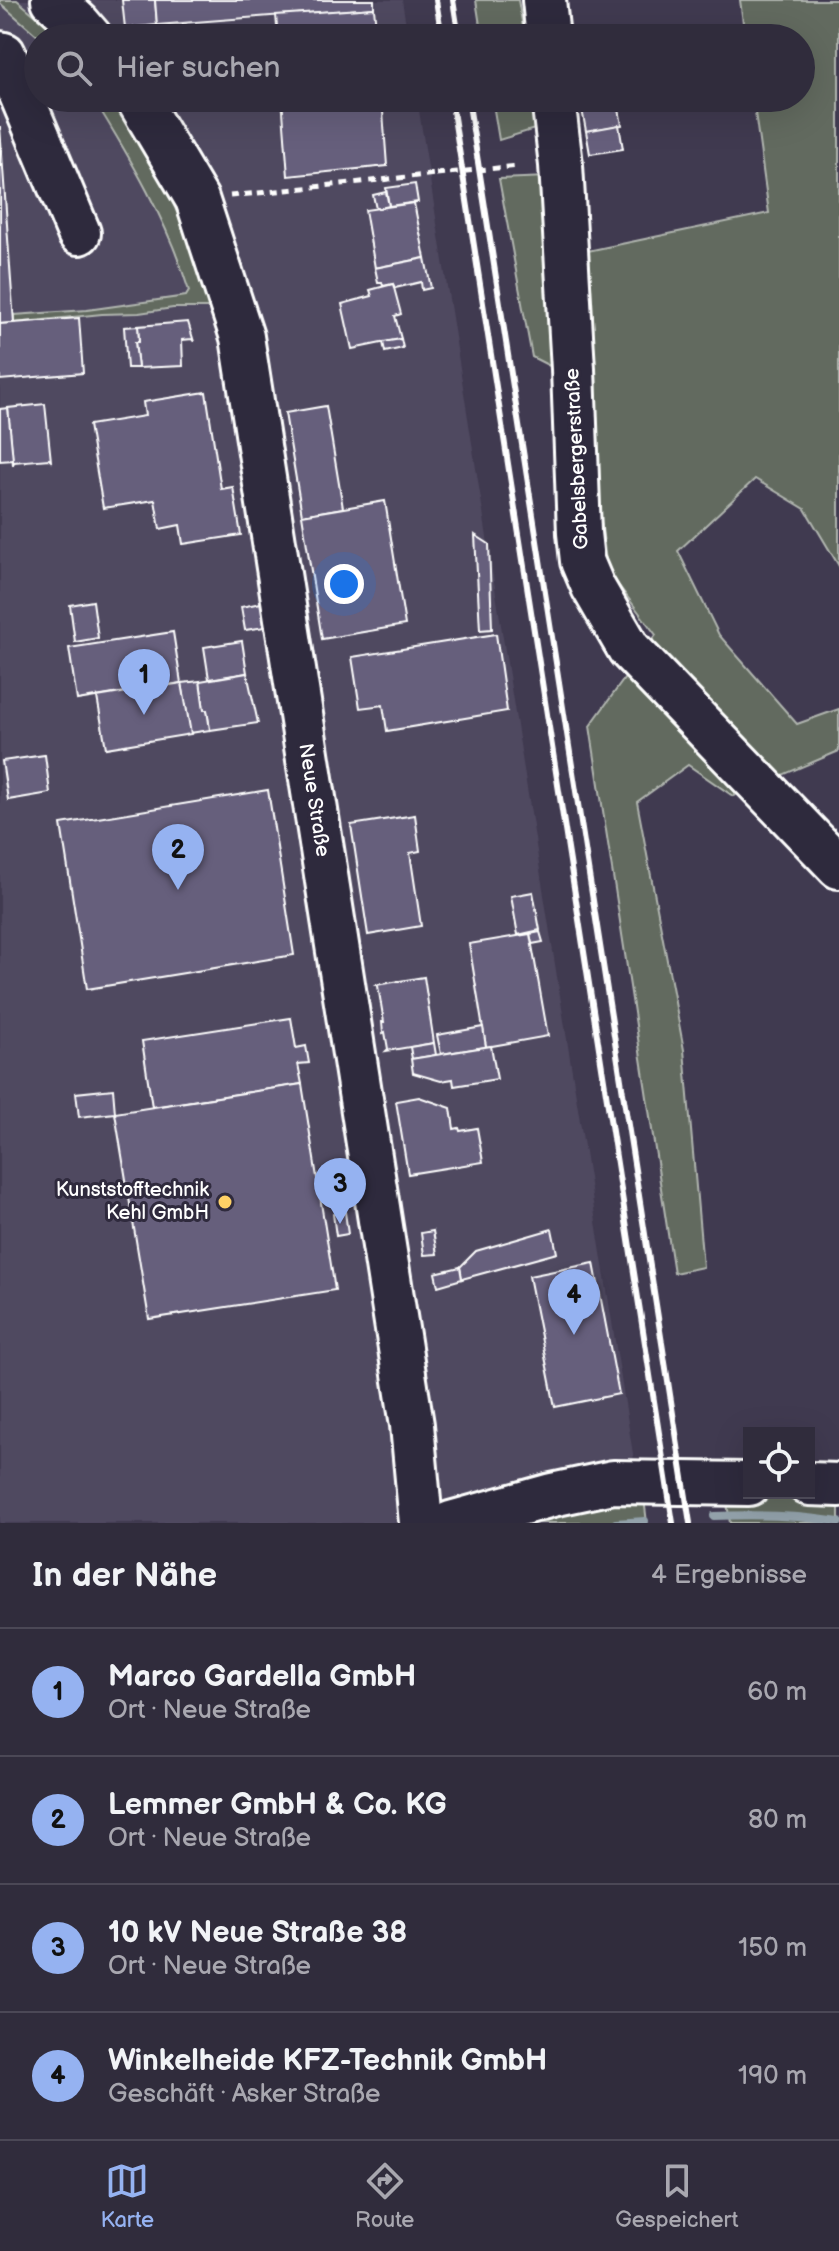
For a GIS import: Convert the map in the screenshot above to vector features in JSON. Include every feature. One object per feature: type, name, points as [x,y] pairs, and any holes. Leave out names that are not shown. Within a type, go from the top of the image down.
[{"type":"street","points":[[53,0],[79,24]]},
{"type":"street","points":[[544,0],[547,24]]},
{"type":"street","points":[[0,53],[4,54],[24,102]]},
{"type":"street","points":[[28,112],[79,233]]},
{"type":"street","name":"Neue Straße","points":[[145,112],[197,199],[242,337],[412,1425],[421,1523]]},
{"type":"street","name":"Gabelsbergerstraße","points":[[555,112],[561,165],[582,561],[593,587],[629,649],[839,867]]},
{"type":"street","points":[[451,1523],[613,1482],[743,1484]]},
{"type":"street","points":[[815,1484],[839,1485]]},
{"type":"path","points":[[197,199],[519,166]]},
{"type":"shaded area","points":[[0,0],[402,0],[406,24],[24,24],[24,112],[419,112],[644,1523],[0,1523]]},
{"type":"green space","points":[[0,0],[17,0],[45,24],[24,24]]},
{"type":"green space","points":[[476,0],[518,0],[522,24],[480,24]]},
{"type":"green space","points":[[740,0],[839,0],[839,566],[805,509],[755,479],[678,551],[719,635],[797,724],[839,709],[839,751],[733,796],[688,765],[637,802],[684,1050],[703,1267],[674,1273],[590,726],[656,635],[607,570],[585,384],[532,357],[499,179],[547,177],[559,257],[769,213],[755,112],[815,112],[815,24],[743,24]]},
{"type":"green space","points":[[101,112],[123,112],[144,146],[183,226],[212,308],[173,308],[14,323],[14,315],[87,310],[186,296],[189,291],[180,265],[135,168]]},
{"type":"green space","points":[[494,112],[538,112],[541,127],[499,140]]},
{"type":"green space","points":[[724,1483],[743,1491],[743,1499],[815,1499],[815,1491],[839,1485],[839,1523],[730,1523]]},
{"type":"green space","points":[[644,1498],[647,1523],[536,1523],[572,1504]]},
{"type":"building","points":[[122,0],[155,0],[157,24],[125,24]]},
{"type":"building","points":[[155,0],[374,0],[374,8],[157,24]]},
{"type":"building","points":[[374,8],[376,24],[277,24],[276,15]]},
{"type":"building","points":[[283,112],[383,112],[387,166],[288,176]]},
{"type":"building","points":[[583,112],[620,112],[622,125],[586,131]]},
{"type":"building","points":[[619,125],[623,149],[590,154],[586,131]]},
{"type":"building","points":[[0,126],[14,323],[0,324]]},
{"type":"building","points":[[415,184],[418,202],[389,206],[386,188]]},
{"type":"building","points":[[386,192],[389,206],[376,209],[373,195]]},
{"type":"building","points":[[414,203],[425,258],[375,268],[365,210]]},
{"type":"building","points":[[425,258],[431,288],[422,290],[421,282],[395,288],[393,284],[383,286],[382,282],[378,282],[375,268]]},
{"type":"building","points":[[393,284],[401,314],[395,316],[401,339],[352,349],[342,304],[372,296],[370,290]]},
{"type":"building","points":[[79,318],[83,373],[0,380],[0,324]]},
{"type":"building","points":[[188,322],[194,342],[192,339],[182,340],[183,366],[138,368],[135,342],[139,342],[138,326]]},
{"type":"building","points":[[138,326],[139,342],[135,342],[138,368],[127,368],[124,327]]},
{"type":"building","points":[[401,339],[403,348],[385,352],[383,342]]},
{"type":"building","points":[[206,392],[221,489],[233,487],[241,535],[183,544],[180,525],[160,529],[155,500],[103,508],[89,425],[145,416],[143,402]]},
{"type":"building","points":[[45,404],[51,461],[14,462],[13,465],[8,408]]},
{"type":"building","points":[[326,406],[343,508],[302,515],[285,413]]},
{"type":"building","points":[[8,408],[13,460],[0,461],[0,409]]},
{"type":"building","points":[[385,501],[405,625],[322,639],[302,515]]},
{"type":"building","points":[[475,535],[489,544],[492,629],[480,630]]},
{"type":"building","points":[[93,601],[98,638],[75,642],[70,605]]},
{"type":"building","points":[[261,603],[265,627],[245,630],[241,607]]},
{"type":"building","points":[[173,632],[181,683],[77,700],[69,648]]},
{"type":"building","points":[[496,634],[507,711],[387,731],[383,705],[360,708],[352,657]]},
{"type":"building","points":[[242,641],[247,673],[209,679],[204,647]]},
{"type":"building","points":[[247,673],[258,723],[210,730],[200,681]]},
{"type":"building","points":[[200,681],[210,730],[190,733],[182,683]]},
{"type":"building","points":[[182,683],[191,734],[106,748],[97,697]]},
{"type":"building","points":[[45,755],[50,793],[8,800],[2,761]]},
{"type":"building","points":[[268,790],[294,955],[87,989],[61,824]]},
{"type":"building","points":[[415,815],[420,851],[410,853],[421,926],[368,935],[351,825]]},
{"type":"building","points":[[533,892],[540,930],[518,935],[511,896]]},
{"type":"building","points":[[540,932],[543,942],[532,944],[530,934]]},
{"type":"building","points":[[530,934],[548,1036],[486,1047],[469,944]]},
{"type":"building","points":[[424,977],[434,1043],[386,1051],[376,985]]},
{"type":"building","points":[[291,1018],[296,1048],[306,1046],[309,1063],[298,1064],[302,1084],[152,1107],[142,1041]]},
{"type":"building","points":[[483,1027],[486,1047],[441,1054],[437,1035]]},
{"type":"building","points":[[434,1043],[436,1055],[412,1059],[410,1047]]},
{"type":"building","points":[[491,1046],[497,1079],[454,1086],[453,1079],[441,1081],[413,1073],[411,1059]]},
{"type":"building","name":"Kunststofftechnik Kehl GmbH","points":[[302,1084],[335,1290],[149,1319],[115,1113]]},
{"type":"building","points":[[113,1089],[115,1113],[79,1117],[76,1093]]},
{"type":"building","points":[[419,1097],[451,1108],[454,1129],[477,1128],[483,1162],[408,1174],[396,1101]]},
{"type":"building","points":[[345,1212],[348,1234],[336,1236],[333,1214]]},
{"type":"building","points":[[552,1229],[557,1253],[462,1279],[460,1267],[476,1251]]},
{"type":"building","points":[[433,1231],[437,1254],[424,1255],[421,1233]]},
{"type":"building","points":[[594,1263],[619,1394],[555,1407],[529,1276]]},
{"type":"building","points":[[460,1267],[462,1279],[438,1286],[435,1273]]},
{"type":"waterway","points":[[714,1516],[776,1516],[839,1522]]},
{"type":"waterway","points":[[616,1523],[645,1521]]},
{"type":"railway","points":[[436,0],[440,24]]},
{"type":"railway","points":[[453,0],[457,24]]},
{"type":"railway","points":[[453,112],[673,1523]]},
{"type":"railway","points":[[470,112],[690,1523]]},
{"type":"place","name":"Marco Gardella GmbH","points":[[144,715]]},
{"type":"place","name":"Lemmer GmbH & Co. KG","points":[[178,890]]},
{"type":"place","name":"Kunststofftechnik Kehl GmbH","points":[[225,1202]]},
{"type":"place","name":"10 kV Neue Straße 38","points":[[340,1224]]},
{"type":"place","name":"Winkelheide KFZ-Technik GmbH","points":[[574,1335]]}]
